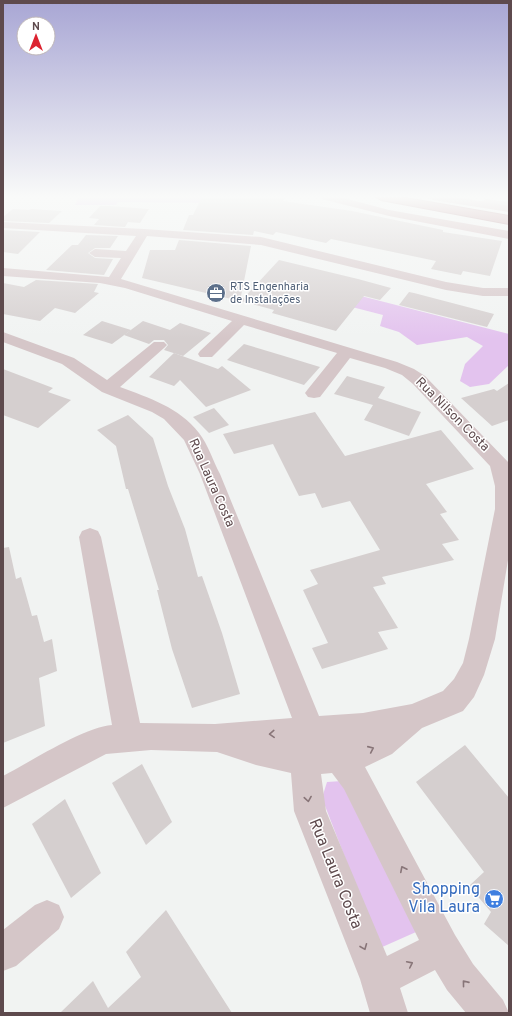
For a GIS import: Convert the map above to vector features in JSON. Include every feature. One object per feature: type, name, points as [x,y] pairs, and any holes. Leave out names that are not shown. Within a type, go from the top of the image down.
[{"type":"street","points":[[113,280],[136,244]]},
{"type":"street","points":[[281,244],[385,262]]},
{"type":"street","points":[[331,245],[464,289],[509,292]]},
{"type":"street","points":[[95,253],[130,255]]},
{"type":"street","name":"Rua Nilson Costa","points":[[3,272],[113,280],[391,365],[408,372],[419,380],[504,459],[504,477],[507,493],[506,509],[482,639],[475,666],[464,688],[453,701],[412,718],[363,727],[308,746]]},
{"type":"street","points":[[206,354],[242,319]]},
{"type":"street","name":"Rua Laura Costa","points":[[3,337],[68,361],[108,388],[164,412],[182,425],[192,437],[210,474],[308,746],[306,781],[310,811],[378,980],[389,1013]]},
{"type":"street","points":[[108,388],[159,345]]},
{"type":"street","points":[[314,393],[347,351]]},
{"type":"street","points":[[90,537],[129,736]]},
{"type":"street","name":"Rua Nilson Costa","points":[[308,746],[339,758],[369,751],[384,742],[412,718]]},
{"type":"street","points":[[3,793],[84,749],[105,740],[129,736],[215,738],[267,755],[308,746]]},
{"type":"street","points":[[339,758],[355,778],[367,798],[442,948],[460,977],[490,1013]]},
{"type":"street","points":[[3,953],[47,917]]},
{"type":"street","points":[[378,980],[442,948]]},
{"type":"shaded area","points":[[361,296],[509,334],[509,365],[489,384],[470,387],[460,381],[465,364],[483,346],[467,337],[417,345],[399,332],[380,326],[383,315],[352,307]]},
{"type":"shaded area","points":[[342,781],[416,932],[380,948],[322,798],[327,782]]},
{"type":"building","points":[[3,244],[28,244],[18,254],[3,252]]},
{"type":"building","points":[[112,244],[110,248],[95,248],[88,253],[95,258],[113,259],[104,275],[46,270],[72,245]]},
{"type":"building","points":[[177,244],[251,246],[240,301],[142,278],[150,250],[175,250]]},
{"type":"building","points":[[357,244],[501,244],[490,276],[463,271],[461,275],[431,269],[436,261]]},
{"type":"building","points":[[279,260],[391,288],[380,300],[364,296],[336,331],[272,313],[274,310],[241,301]]},
{"type":"building","points":[[36,280],[98,284],[94,292],[99,293],[75,313],[55,308],[40,321],[3,314],[3,283],[24,287]]},
{"type":"building","points":[[409,292],[494,314],[487,327],[399,305]]},
{"type":"building","points":[[102,321],[131,330],[112,344],[83,335]]},
{"type":"building","points":[[143,321],[170,330],[180,323],[211,333],[183,356],[164,350],[168,345],[164,340],[154,340],[149,344],[124,335]]},
{"type":"building","points":[[244,344],[320,367],[304,385],[227,360]]},
{"type":"building","points":[[174,353],[218,369],[222,366],[251,390],[206,407],[180,380],[174,386],[149,377]]},
{"type":"building","points":[[3,369],[53,388],[48,392],[71,400],[38,428],[3,415]]},
{"type":"building","points":[[347,376],[385,387],[378,398],[421,412],[409,436],[364,420],[373,405],[334,394]]},
{"type":"building","points":[[509,383],[509,420],[492,426],[461,398],[494,389],[497,391]]},
{"type":"building","points":[[214,408],[229,425],[209,433],[193,417]]},
{"type":"building","points":[[315,412],[345,456],[441,430],[474,469],[426,484],[447,512],[440,514],[459,540],[442,544],[454,560],[382,577],[386,584],[373,587],[398,628],[378,632],[388,649],[322,669],[312,648],[328,643],[303,590],[318,584],[310,570],[380,550],[350,501],[322,508],[315,493],[299,496],[273,444],[234,454],[223,434]]},
{"type":"building","points":[[128,415],[153,438],[168,486],[185,529],[198,577],[202,576],[222,633],[240,694],[192,708],[172,649],[157,590],[159,590],[128,489],[126,489],[116,446],[97,430]]},
{"type":"building","points":[[9,547],[16,579],[21,577],[32,616],[37,615],[44,642],[52,639],[57,671],[39,678],[45,726],[3,743],[3,548]]},
{"type":"building","points":[[465,745],[509,798],[509,946],[484,924],[491,912],[469,886],[484,872],[416,782]]},
{"type":"building","points":[[142,764],[172,822],[146,845],[112,783]]},
{"type":"building","points":[[65,799],[101,873],[71,898],[32,824]]},
{"type":"building","points":[[166,910],[232,1013],[60,1013],[93,981],[108,1008],[141,977],[126,952]]},
{"type":"place","name":"RTS Engenharia de Instalações","points":[[216,293]]},
{"type":"place","name":"Shopping Vila Laura","points":[[494,899]]}]
